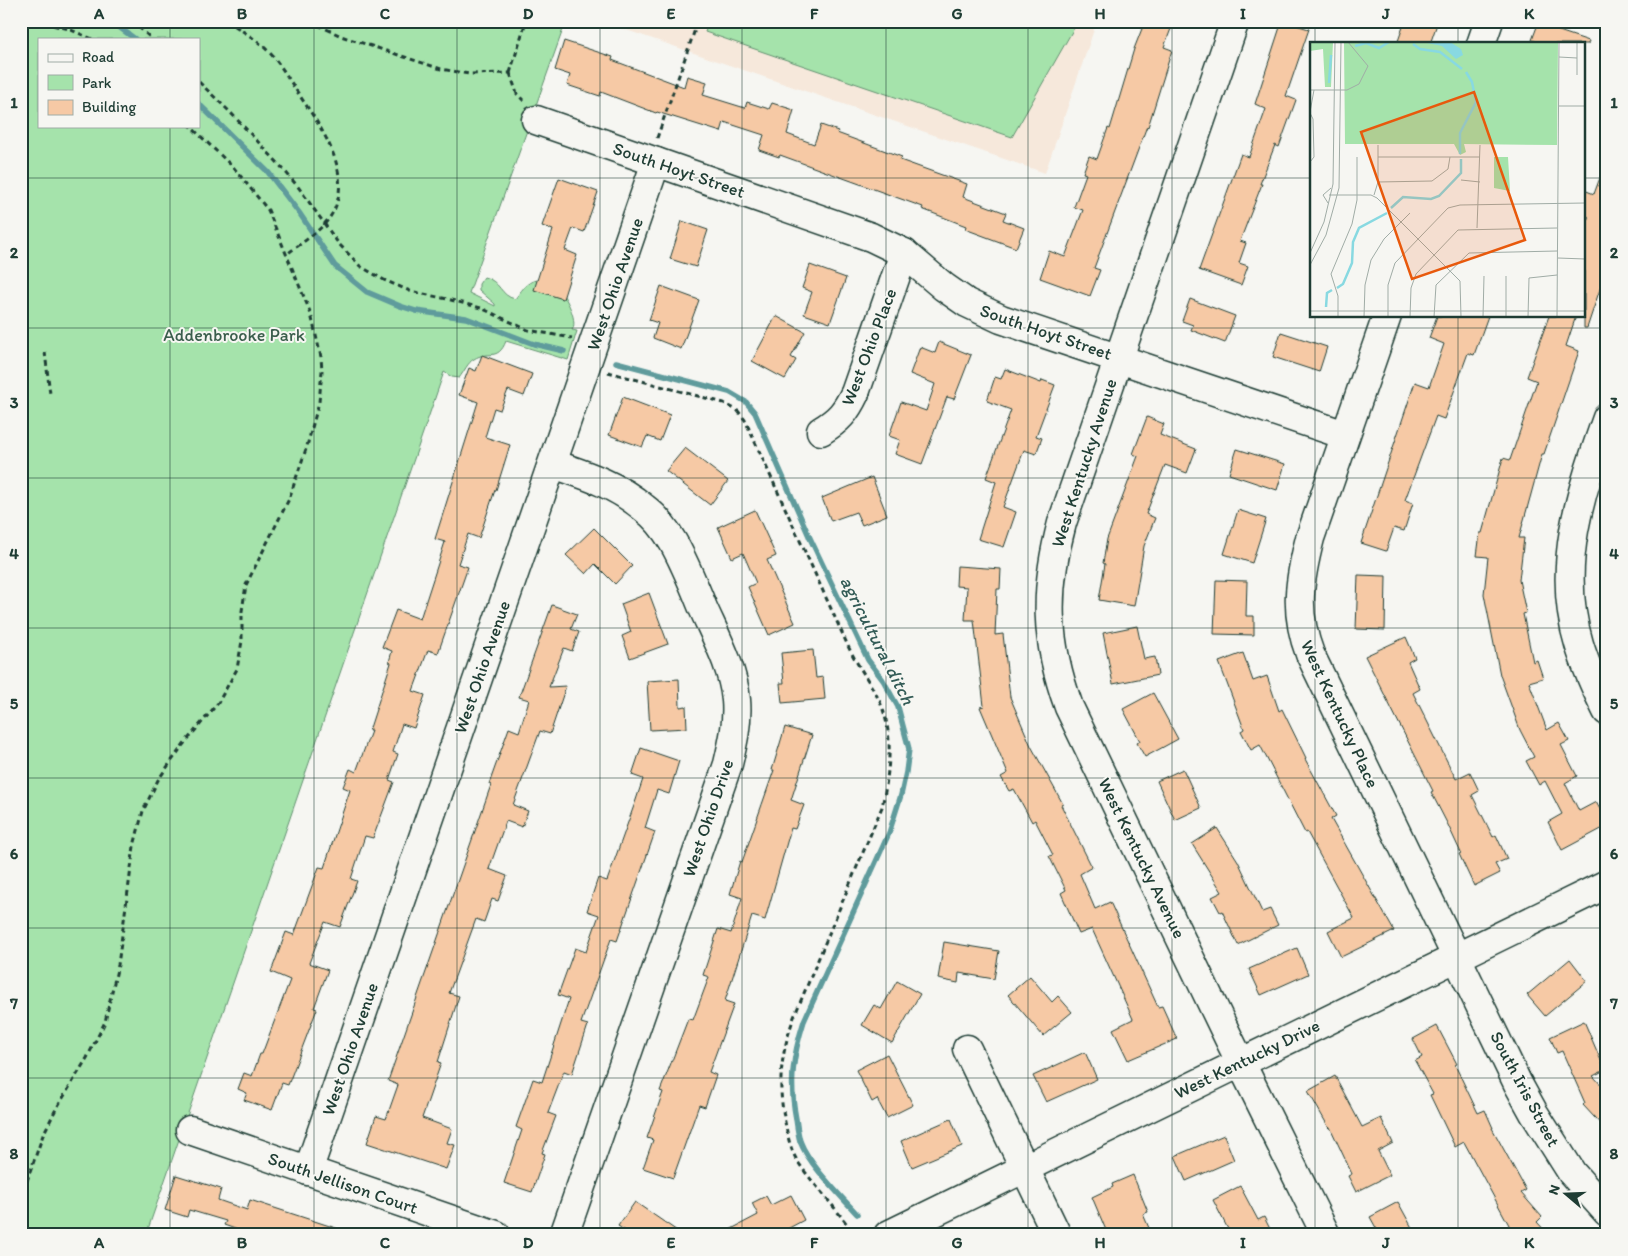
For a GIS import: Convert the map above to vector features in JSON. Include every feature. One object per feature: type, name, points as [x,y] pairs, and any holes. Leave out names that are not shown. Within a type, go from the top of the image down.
[{"type":"street","name":"West Kentucky Avenue","points":[[1235,21],[1062,523],[1056,544],[1049,595],[1050,630],[1059,680],[1069,707],[1240,1062],[1326,1235]]},
{"type":"street","points":[[1482,42],[1489,21]]},
{"type":"street","name":"South Hoyt Street","points":[[533,112],[653,161],[856,231],[904,253],[949,290],[976,308],[1001,318],[1345,436]]},
{"type":"street","name":"West Ohio Avenue","points":[[308,1171],[590,356],[653,161]]},
{"type":"street","name":"West Ohio Place","points":[[821,431],[835,423],[843,414],[855,393],[904,253]]},
{"type":"street","name":"West Kentucky Place","points":[[1385,318],[1310,538],[1299,586],[1298,606],[1302,631],[1310,654],[1457,957]]},
{"type":"street","points":[[1607,418],[1578,504],[1571,547],[1569,577],[1571,605],[1578,644],[1607,711]]},
{"type":"street","name":"West Ohio Drive","points":[[553,464],[612,486],[646,509],[661,524],[685,566],[727,662],[736,700],[736,726],[728,764],[564,1235]]},
{"type":"street","name":"West Kentucky Drive","points":[[888,1235],[1607,884]]},
{"type":"street","name":"South Iris Street","points":[[1457,957],[1534,1113],[1572,1173],[1607,1212]]},
{"type":"street","points":[[968,1049],[1057,1235]]},
{"type":"street","name":"South Jellison Court","points":[[190,1130],[496,1235]]},
{"type":"path","points":[[36,21],[70,28],[90,38]]},
{"type":"path","points":[[132,21],[151,38]]},
{"type":"path","points":[[227,21],[254,39],[273,57],[315,118],[323,133],[337,170],[339,183],[337,202],[325,224],[286,255]]},
{"type":"path","points":[[310,21],[341,36],[441,69],[469,74],[510,73]]},
{"type":"path","points":[[526,21],[510,73],[517,94],[533,112]]},
{"type":"path","points":[[653,161],[698,21]]},
{"type":"path","points":[[200,83],[278,163],[299,188],[338,243],[360,266],[384,280],[410,291],[447,298],[481,308],[528,330],[570,337],[590,356],[724,403],[738,411],[745,420],[848,646],[879,700],[885,716],[888,735],[887,784],[882,807],[794,1017],[785,1044],[780,1082],[782,1107],[789,1145],[798,1162],[854,1235]]},
{"type":"path","points":[[21,1198],[43,1135],[87,1058],[105,1022],[118,965],[134,846],[143,811],[158,780],[183,745],[218,703],[234,677],[242,641],[242,611],[246,585],[282,515],[297,477],[319,402],[322,372],[321,357],[312,314],[268,210],[234,168],[192,128]]},
{"type":"path","points":[[45,352],[50,394]]},
{"type":"shaded area","points":[[600,21],[1097,21],[1045,173]]},
{"type":"green space","name":"Addenbrooke Park","points":[[21,21],[566,21],[469,293],[495,306],[479,290],[479,284],[484,277],[494,282],[506,295],[515,299],[524,287],[531,282],[546,279],[559,289],[564,297],[573,317],[574,326],[572,330],[577,331],[568,360],[506,341],[496,354],[472,360],[459,378],[452,377],[444,372],[146,1235],[21,1235]]},
{"type":"green space","points":[[709,21],[1078,21],[1012,137],[705,32]]},
{"type":"building","points":[[1145,21],[1174,21],[1164,47],[1172,50],[1148,127],[1094,268],[1100,270],[1090,296],[1040,278],[1049,251],[1065,257],[1083,210],[1074,207],[1086,174],[1083,173],[1089,156],[1097,159],[1108,128],[1110,129],[1134,49]]},
{"type":"building","points":[[1282,21],[1309,29],[1286,96],[1296,100],[1279,147],[1275,145],[1240,241],[1246,243],[1239,263],[1248,266],[1241,285],[1199,270],[1241,154],[1249,157],[1266,109],[1255,104]]},
{"type":"building","points":[[1405,21],[1438,21],[1431,42],[1398,42]]},
{"type":"building","points":[[1538,24],[1589,41],[1586,44],[1586,42],[1538,42],[1532,40]]},
{"type":"building","points":[[564,41],[613,57],[612,60],[684,87],[687,76],[707,82],[703,95],[745,108],[747,102],[769,109],[772,103],[794,110],[787,134],[814,144],[821,125],[838,131],[837,133],[902,157],[900,160],[967,184],[963,197],[1006,213],[1003,220],[1024,228],[1016,248],[965,229],[966,226],[922,209],[923,207],[780,155],[779,157],[759,150],[764,135],[724,122],[721,132],[656,113],[601,92],[600,96],[567,85],[570,75],[555,70]]},
{"type":"building","points":[[1605,164],[1607,165],[1607,268],[1587,328],[1584,328],[1584,318],[1586,318],[1586,224],[1589,217],[1586,216],[1586,191],[1594,194]]},
{"type":"building","points":[[559,178],[598,192],[584,232],[573,228],[565,250],[577,255],[563,299],[534,290],[553,230],[542,226]]},
{"type":"building","points":[[682,221],[708,230],[696,267],[670,259]]},
{"type":"building","points":[[810,265],[846,278],[830,323],[804,314],[812,292],[802,288]]},
{"type":"building","points":[[661,286],[699,300],[681,349],[653,338],[658,323],[649,320]]},
{"type":"building","points":[[1190,299],[1235,316],[1225,343],[1191,330],[1193,325],[1182,321]]},
{"type":"building","points":[[776,316],[805,332],[791,357],[796,360],[785,379],[752,361]]},
{"type":"building","points":[[1436,318],[1487,318],[1474,355],[1468,353],[1444,419],[1436,416],[1405,500],[1413,503],[1404,531],[1394,528],[1386,551],[1361,543],[1415,382],[1429,387],[1444,344],[1429,338]]},
{"type":"building","points":[[1548,318],[1575,318],[1566,346],[1579,351],[1544,454],[1542,454],[1519,538],[1524,538],[1519,580],[1526,613],[1523,614],[1533,662],[1537,660],[1543,678],[1529,682],[1547,730],[1559,723],[1569,741],[1561,745],[1577,776],[1565,783],[1579,811],[1596,802],[1607,822],[1607,826],[1562,850],[1548,822],[1562,814],[1545,781],[1539,785],[1526,761],[1534,757],[1520,730],[1500,675],[1484,594],[1488,557],[1477,556],[1480,533],[1482,533],[1503,458],[1510,460],[1537,381],[1527,377]]},
{"type":"building","points":[[1281,332],[1327,347],[1319,372],[1273,357]]},
{"type":"building","points":[[939,342],[971,355],[954,399],[947,397],[922,464],[895,454],[900,440],[889,436],[901,402],[926,411],[935,384],[910,374],[920,347],[935,353]]},
{"type":"building","points":[[482,355],[532,374],[524,396],[508,390],[500,410],[494,408],[485,437],[510,445],[496,490],[479,538],[468,534],[458,564],[468,567],[438,653],[428,650],[413,691],[425,695],[414,728],[402,724],[393,752],[398,754],[389,780],[394,782],[373,838],[365,836],[351,879],[357,881],[340,927],[325,922],[309,963],[328,970],[314,1008],[317,1009],[288,1085],[282,1083],[272,1110],[244,1100],[247,1093],[238,1089],[244,1073],[252,1076],[290,980],[271,972],[286,932],[294,935],[319,867],[324,868],[350,790],[343,787],[350,769],[356,772],[371,731],[369,731],[391,663],[389,662],[392,651],[382,647],[396,610],[420,619],[445,542],[435,539],[478,402],[459,395],[469,368],[476,371]]},
{"type":"building","points":[[1005,369],[1041,383],[1042,380],[1055,385],[1036,436],[1042,438],[1036,454],[1024,450],[1003,507],[1016,512],[1004,547],[978,539],[996,482],[986,478],[1011,410],[987,401],[995,377],[1001,379]]},
{"type":"building","points":[[623,397],[670,415],[660,441],[647,436],[642,447],[609,435]]},
{"type":"building","points":[[1147,417],[1164,424],[1160,435],[1196,449],[1187,473],[1165,465],[1146,514],[1155,518],[1144,546],[1134,606],[1099,600],[1107,539],[1138,456],[1133,454]]},
{"type":"building","points":[[685,448],[728,481],[710,505],[666,471]]},
{"type":"building","points":[[1237,449],[1285,464],[1277,490],[1229,474]]},
{"type":"building","points":[[872,477],[887,515],[862,525],[856,512],[831,521],[822,498]]},
{"type":"building","points":[[755,510],[776,556],[767,560],[795,623],[769,635],[748,587],[756,583],[743,553],[732,558],[718,527]]},
{"type":"building","points":[[1238,510],[1266,519],[1252,563],[1224,554]]},
{"type":"building","points":[[594,528],[632,566],[615,584],[595,564],[586,574],[566,555]]},
{"type":"building","points":[[957,566],[1001,569],[1000,589],[997,589],[995,635],[1003,634],[1010,697],[1031,746],[1063,804],[1061,805],[1092,867],[1080,874],[1095,909],[1110,902],[1158,1007],[1162,1006],[1177,1039],[1128,1060],[1113,1029],[1133,1019],[1092,929],[1079,934],[1061,893],[1066,890],[1049,856],[1053,855],[1035,820],[1032,822],[1014,789],[1009,791],[1001,777],[1008,773],[980,707],[984,706],[974,620],[965,620],[967,587],[956,586]]},
{"type":"building","points":[[1358,575],[1386,576],[1385,630],[1356,629]]},
{"type":"building","points":[[1216,580],[1247,581],[1246,616],[1254,616],[1254,635],[1214,634]]},
{"type":"building","points":[[649,593],[668,644],[630,658],[622,636],[631,632],[621,604]]},
{"type":"building","points":[[552,605],[577,614],[571,629],[579,632],[572,651],[564,648],[549,687],[566,686],[550,734],[540,731],[513,805],[528,811],[522,827],[506,821],[489,869],[507,876],[498,901],[492,899],[484,922],[476,919],[449,993],[459,996],[438,1062],[441,1063],[422,1118],[452,1129],[447,1143],[455,1145],[446,1169],[367,1143],[376,1116],[386,1119],[398,1085],[388,1081],[509,728],[519,732],[529,700],[519,697]]},
{"type":"building","points":[[1137,626],[1144,659],[1155,657],[1158,675],[1113,684],[1103,633]]},
{"type":"building","points":[[1406,637],[1415,658],[1408,662],[1420,689],[1413,693],[1456,779],[1470,772],[1479,791],[1472,795],[1493,837],[1496,835],[1507,859],[1495,864],[1500,873],[1474,886],[1459,854],[1461,853],[1431,792],[1433,791],[1365,656]]},
{"type":"building","points":[[813,650],[816,678],[823,677],[825,699],[782,703],[780,683],[784,683],[781,653]]},
{"type":"building","points":[[1243,653],[1253,681],[1267,676],[1279,711],[1282,709],[1305,759],[1336,816],[1331,819],[1394,931],[1341,957],[1328,931],[1354,918],[1307,832],[1305,833],[1260,745],[1251,750],[1241,731],[1244,729],[1219,662]]},
{"type":"building","points":[[679,679],[680,707],[686,706],[687,728],[650,730],[647,681]]},
{"type":"building","points":[[1153,693],[1178,739],[1145,757],[1137,743],[1140,741],[1123,709]]},
{"type":"building","points":[[785,727],[812,735],[791,800],[804,805],[795,829],[791,828],[765,920],[752,916],[725,1001],[734,1004],[709,1072],[716,1075],[705,1107],[699,1105],[673,1178],[643,1168],[653,1140],[647,1138],[663,1092],[660,1091],[688,1019],[693,1020],[709,977],[703,975],[718,929],[731,933],[742,898],[730,894],[740,861],[742,862],[774,770],[772,770]]},
{"type":"building","points":[[641,748],[679,761],[669,794],[657,790],[645,828],[655,832],[617,941],[611,939],[581,1023],[588,1025],[572,1074],[564,1071],[548,1113],[556,1116],[542,1153],[545,1154],[532,1192],[504,1183],[522,1130],[516,1127],[533,1079],[542,1082],[569,999],[558,995],[575,948],[586,952],[599,915],[587,911],[598,878],[607,881],[643,779],[632,775]]},
{"type":"building","points":[[1183,769],[1201,808],[1175,820],[1157,781]]},
{"type":"building","points":[[1217,828],[1238,861],[1262,912],[1270,909],[1278,925],[1238,945],[1222,911],[1220,912],[1212,897],[1222,892],[1192,844]]},
{"type":"building","points":[[944,942],[999,951],[994,979],[959,973],[958,983],[938,979]]},
{"type":"building","points":[[1297,948],[1308,974],[1261,995],[1249,969]]},
{"type":"building","points":[[1570,959],[1587,981],[1545,1016],[1527,995]]},
{"type":"building","points":[[1030,976],[1052,1002],[1058,996],[1072,1012],[1043,1036],[1008,995]]},
{"type":"building","points":[[897,981],[920,994],[892,1043],[862,1025],[874,1005],[881,1009]]},
{"type":"building","points":[[1584,1021],[1605,1070],[1593,1076],[1607,1091],[1607,1131],[1583,1105],[1585,1103],[1562,1051],[1557,1053],[1550,1037]]},
{"type":"building","points":[[1437,1026],[1457,1064],[1455,1065],[1478,1113],[1485,1110],[1492,1128],[1526,1190],[1521,1193],[1542,1217],[1537,1222],[1549,1235],[1515,1235],[1508,1227],[1509,1225],[1464,1142],[1455,1147],[1430,1095],[1433,1094],[1415,1061],[1422,1057],[1413,1039]]},
{"type":"building","points":[[1085,1052],[1097,1079],[1046,1102],[1033,1076]]},
{"type":"building","points":[[887,1054],[913,1105],[887,1118],[877,1099],[872,1102],[856,1070]]},
{"type":"building","points":[[1335,1076],[1362,1127],[1381,1118],[1393,1143],[1378,1151],[1390,1175],[1356,1192],[1348,1176],[1352,1174],[1330,1127],[1308,1091]]},
{"type":"building","points":[[951,1119],[962,1146],[912,1167],[901,1141]]},
{"type":"building","points":[[1224,1135],[1234,1160],[1186,1181],[1175,1156]]},
{"type":"building","points":[[176,1175],[221,1189],[218,1200],[247,1210],[250,1200],[348,1232],[347,1235],[252,1235],[224,1225],[226,1221],[189,1210],[187,1217],[165,1210]]},
{"type":"building","points":[[1133,1175],[1148,1212],[1143,1214],[1152,1235],[1108,1235],[1092,1197],[1113,1187],[1112,1184]]},
{"type":"building","points":[[1240,1186],[1258,1220],[1264,1217],[1273,1235],[1231,1235],[1213,1200]]},
{"type":"building","points":[[791,1195],[804,1220],[776,1235],[720,1235],[758,1215],[752,1203],[766,1196],[771,1205]]},
{"type":"building","points":[[635,1202],[683,1235],[632,1235],[618,1226]]},
{"type":"building","points":[[1398,1202],[1416,1235],[1380,1235],[1370,1217]]},
{"type":"waterway","name":"agricultural ditch","points":[[111,21],[134,38]]},
{"type":"waterway","name":"agricultural ditch","points":[[200,105],[268,172],[300,214],[335,266],[367,292],[416,311],[466,318],[534,344],[564,351]]},
{"type":"waterway","name":"agricultural ditch","points":[[616,362],[729,392],[746,402],[755,413],[809,536],[868,660],[883,680],[898,707],[909,749],[901,795],[889,833],[804,1021],[793,1069],[794,1106],[800,1141],[810,1160],[857,1214]]}]
